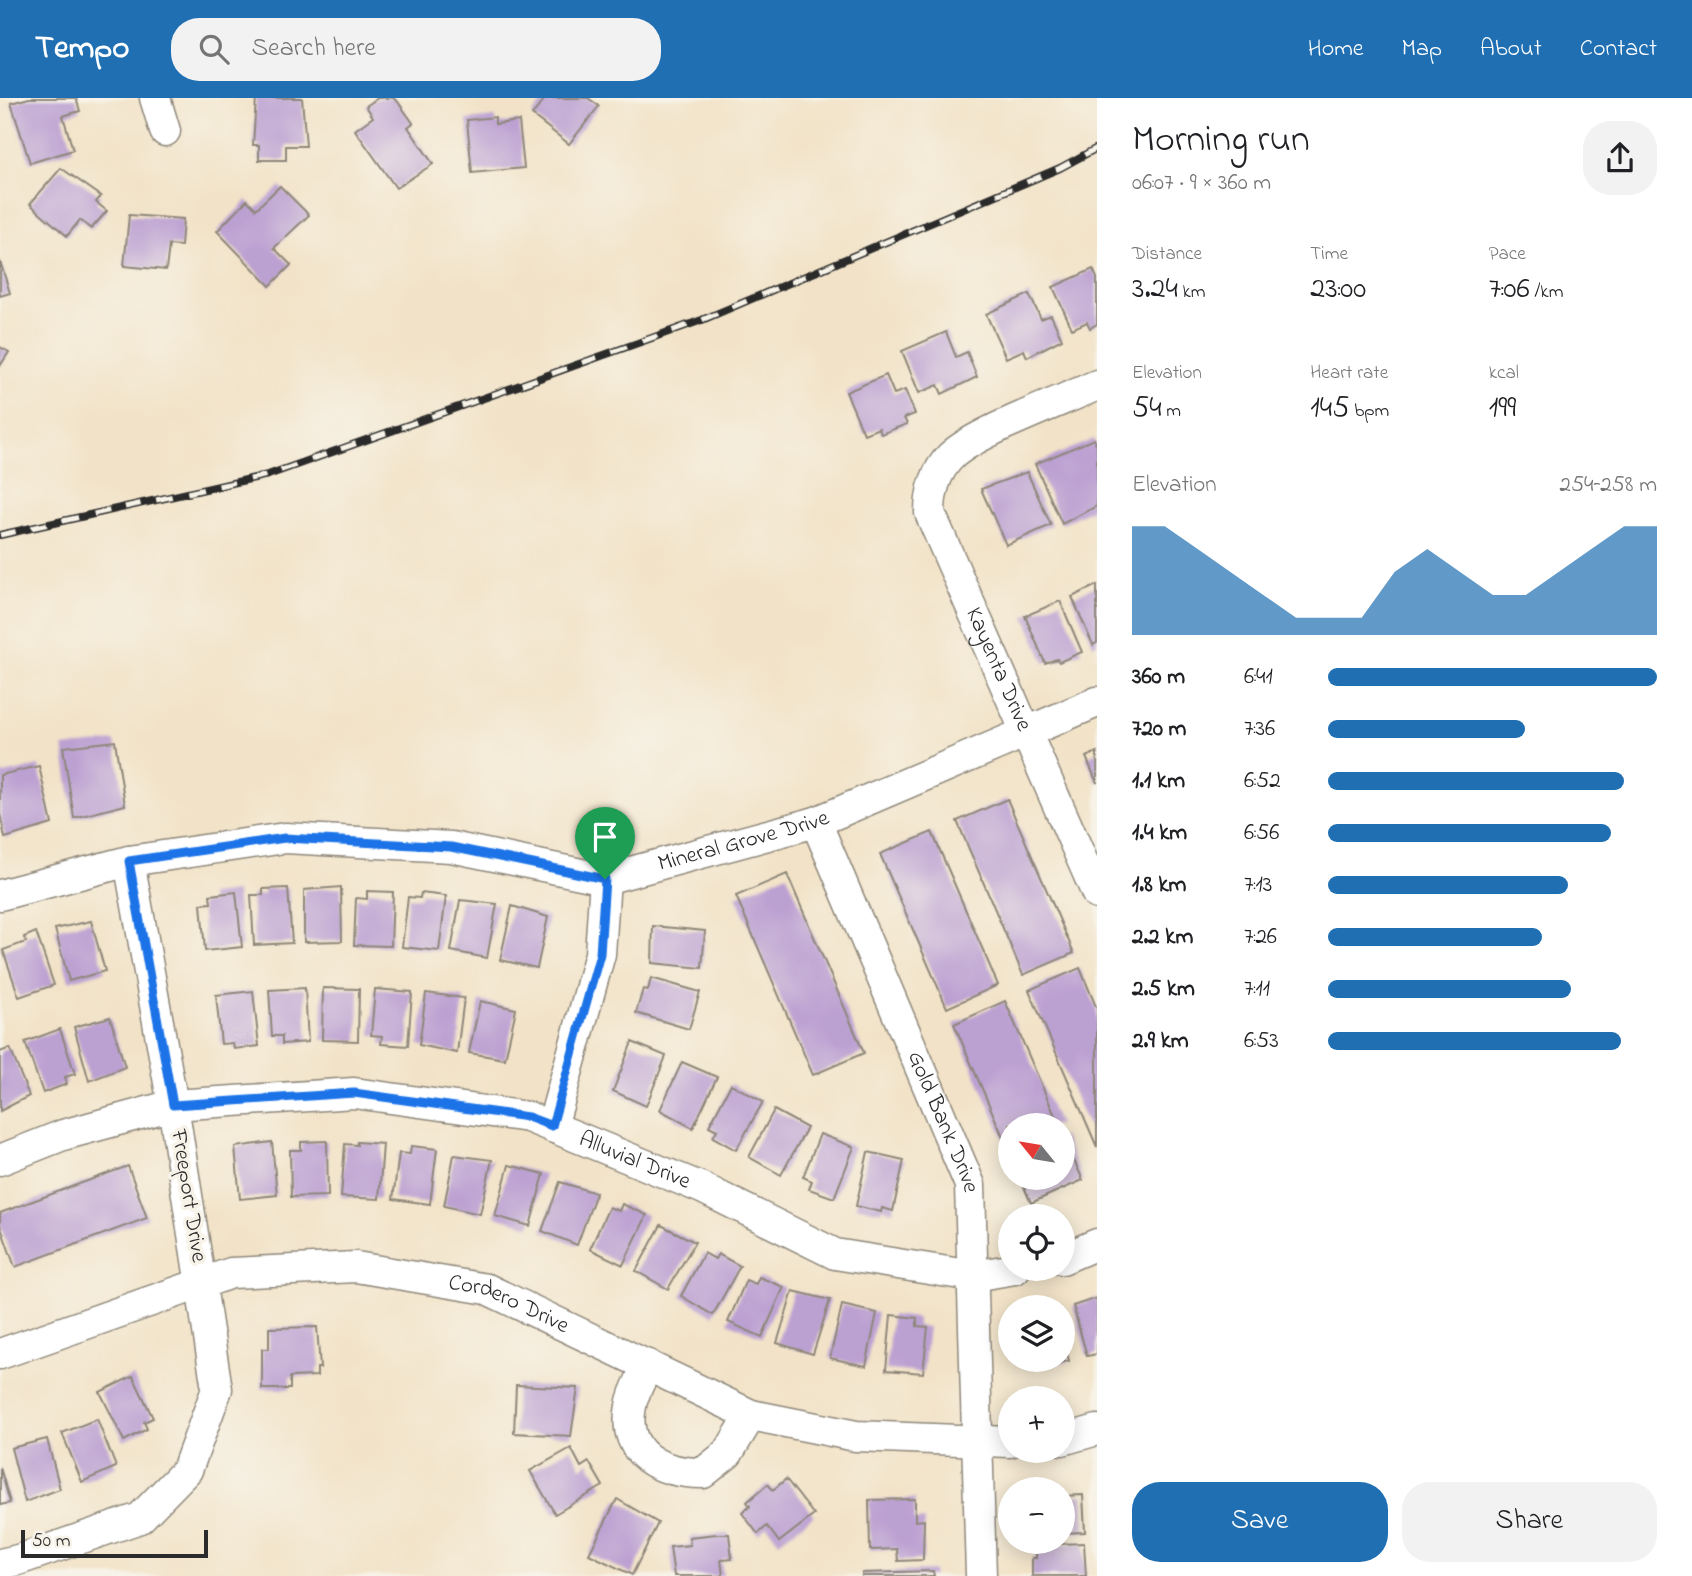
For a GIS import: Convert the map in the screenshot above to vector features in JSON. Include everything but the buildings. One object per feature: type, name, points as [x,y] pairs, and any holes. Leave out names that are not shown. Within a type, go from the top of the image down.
[{"type":"street","points":[[155,98],[165,131]]},
{"type":"street","name":"Kayenta Drive","points":[[1097,384],[961,448],[940,469],[930,498],[930,513],[1097,894]]},
{"type":"street","name":"Mineral Grove Drive","points":[[0,895],[129,861],[285,838],[451,847],[605,879],[816,822],[1097,702]]},
{"type":"street","name":"Gold Bank Drive","points":[[816,822],[970,1185],[981,1576]]},
{"type":"street","name":"Freeport Drive","points":[[0,1564],[140,1518],[187,1470],[217,1389],[173,1105],[129,861]]},
{"type":"street","points":[[552,1126],[600,954],[605,879]]},
{"type":"street","name":"Alluvial Drive","points":[[0,1160],[63,1135],[173,1105],[354,1093],[528,1117],[702,1188],[835,1254],[974,1276],[998,1272]]},
{"type":"street","points":[[1075,1253],[1097,1244]]},
{"type":"street","name":"Cordero Drive","points":[[0,1354],[231,1273],[356,1268],[487,1289],[751,1415],[856,1436],[998,1441]]},
{"type":"street","points":[[648,1365],[631,1405],[629,1431],[642,1454],[662,1469],[703,1473],[727,1452],[751,1415]]},
{"type":"street","points":[[1075,1436],[1097,1430]]},
{"type":"railway","points":[[0,535],[268,475],[702,320],[1060,168],[1097,148]]},
{"type":"route","points":[[285,838],[451,847],[605,879],[600,954],[552,1126],[528,1117],[354,1093],[173,1105],[129,861],[285,838]]}]
